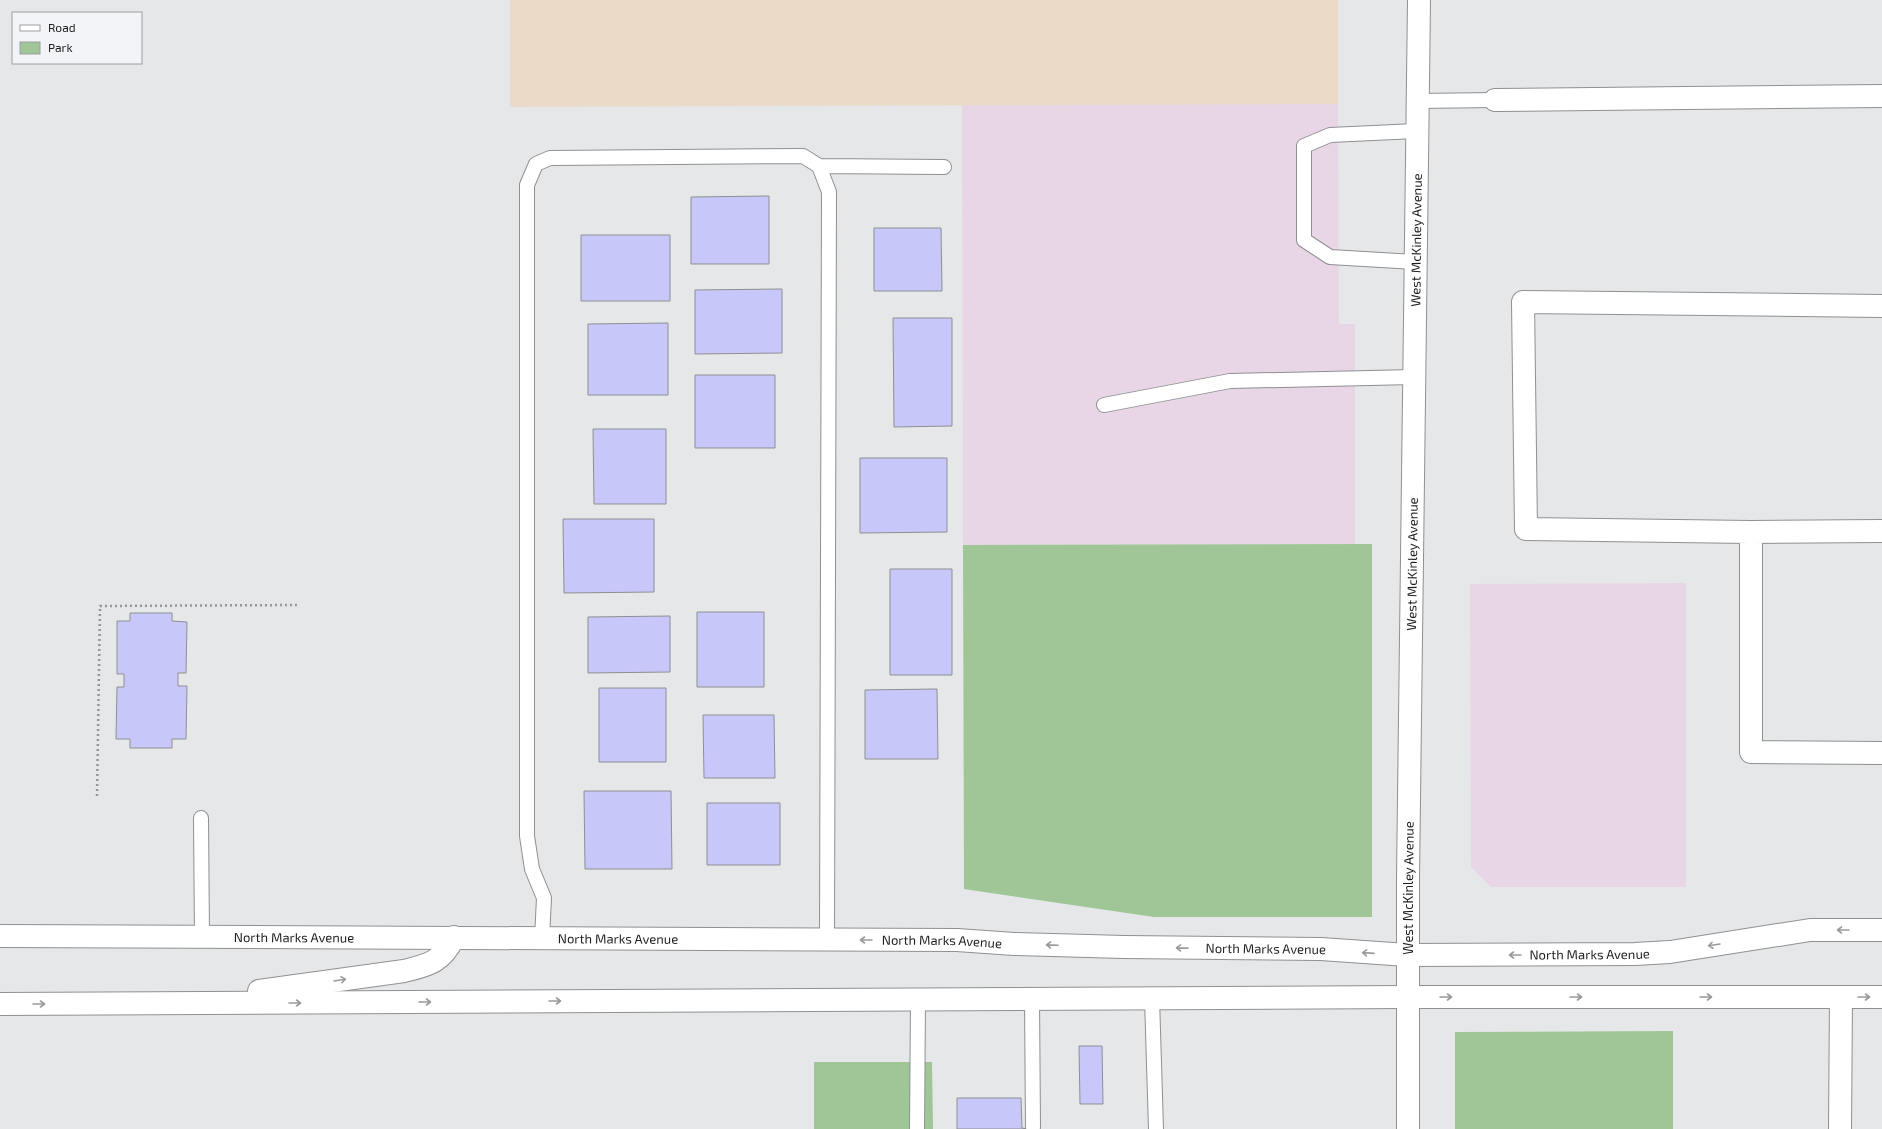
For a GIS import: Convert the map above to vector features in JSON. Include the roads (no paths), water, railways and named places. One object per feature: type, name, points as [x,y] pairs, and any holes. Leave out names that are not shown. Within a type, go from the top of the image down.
[{"type":"main road","name":"West McKinley Avenue","points":[[1408,1129],[1407,955],[1416,131],[1419,0]]},
{"type":"main road","points":[[1494,100],[1882,96]]},
{"type":"main road","points":[[1882,306],[1523,302],[1526,529],[1752,532],[1882,530]]},
{"type":"main road","points":[[1752,532],[1752,752],[1882,753]]},
{"type":"main road","name":"North Marks Avenue","points":[[0,936],[957,940],[1014,944],[1124,947],[1321,949],[1407,955],[1635,954],[1670,952],[1810,930],[1882,930]]},
{"type":"main road","points":[[163,1003],[404,971],[436,960],[448,951],[454,937]]},
{"type":"main road","points":[[0,1004],[918,1000],[1407,996],[1882,997]]},
{"type":"main road","points":[[1840,1129],[1841,997]]},
{"type":"lane","points":[[1417,101],[1494,100]]},
{"type":"lane","points":[[1415,262],[1330,258],[1304,240],[1304,146],[1330,135],[1416,131]]},
{"type":"lane","points":[[542,938],[544,898],[532,869],[527,836],[527,185],[536,164],[550,158],[803,156],[818,166],[830,192],[828,939]]},
{"type":"lane","points":[[818,166],[944,167]]},
{"type":"lane","points":[[1104,405],[1230,382],[1414,377]]},
{"type":"lane","points":[[201,818],[202,937]]},
{"type":"lane","points":[[1032,998],[1033,1127]]},
{"type":"lane","points":[[1152,998],[1156,1129]]},
{"type":"lane","points":[[917,1129],[918,1000]]}]
